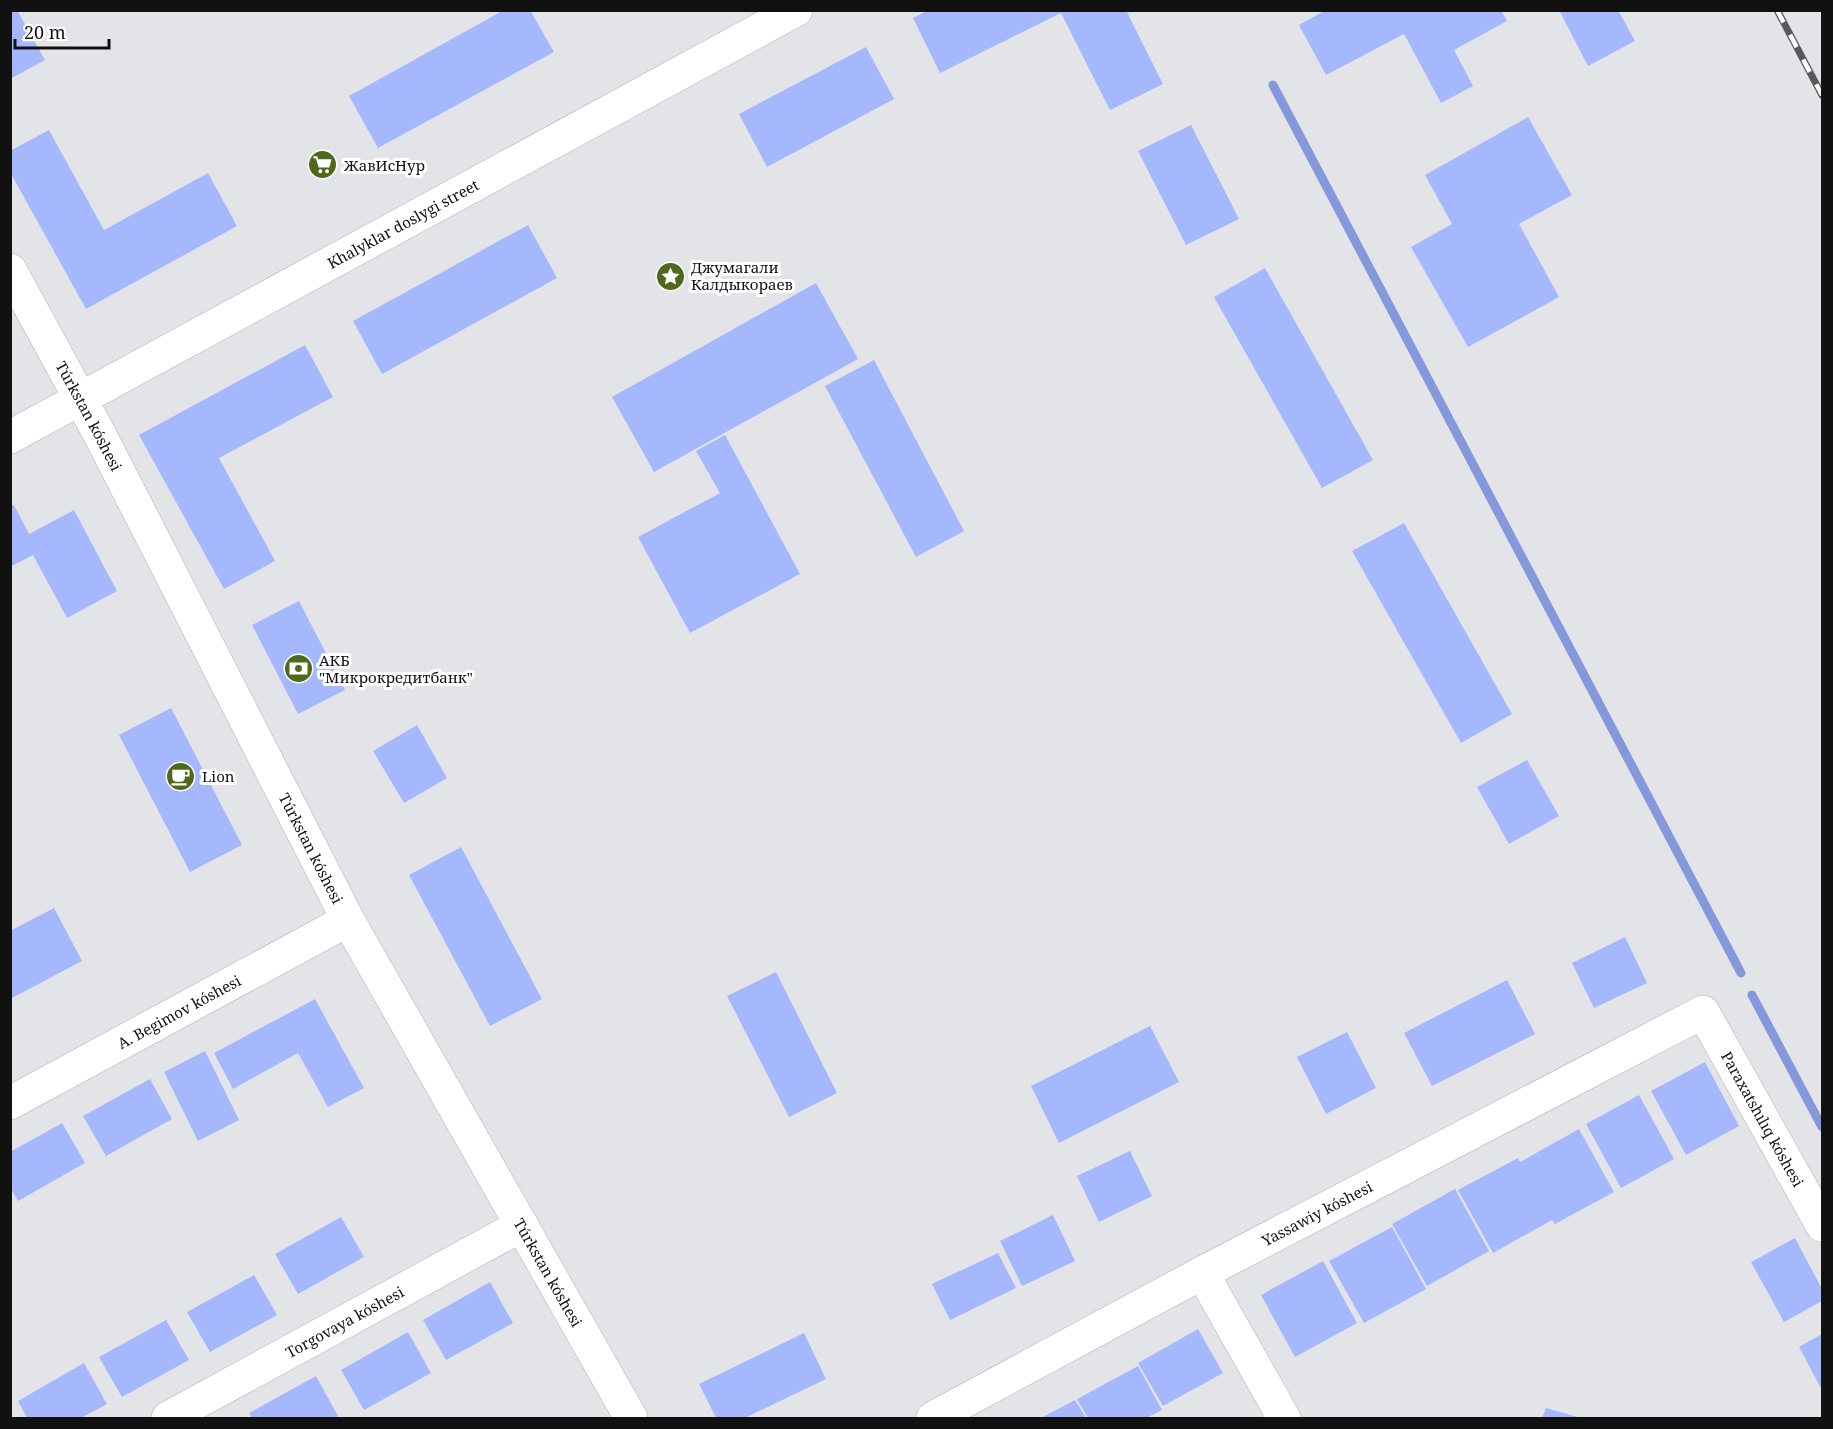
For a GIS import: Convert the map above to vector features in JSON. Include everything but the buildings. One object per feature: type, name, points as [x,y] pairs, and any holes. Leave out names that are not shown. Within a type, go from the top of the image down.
[{"type":"street","name":"Khalyklar doslygi street","points":[[10,437],[796,10]]},
{"type":"street","name":"Túrkstan kóshesi","points":[[10,270],[80,399],[348,920],[631,1419]]},
{"type":"street","name":"A. Begimov kóshesi","points":[[10,1103],[348,920]]},
{"type":"street","name":"Paraxatshılıq kóshesi","points":[[1703,1012],[1822,1226]]},
{"type":"street","name":"Yassawiy kóshesi","points":[[933,1419],[1202,1273],[1703,1012]]},
{"type":"street","name":"Torgovaya kóshesi","points":[[168,1419],[522,1226]]},
{"type":"street","points":[[1202,1273],[1284,1419]]},
{"type":"waterway","points":[[1273,85],[1741,973]]},
{"type":"waterway","points":[[1752,995],[1822,1127]]},
{"type":"railway","points":[[1777,10],[1822,95]]},
{"type":"place","name":"ЖавИсНур","points":[[323,165]]},
{"type":"place","name":"Джумагали Калдыкораев","points":[[670,276]]},
{"type":"place","name":"АКБ \"Микрокредитбанк\"","points":[[298,669]]},
{"type":"place","name":"Lion","points":[[181,776]]}]
